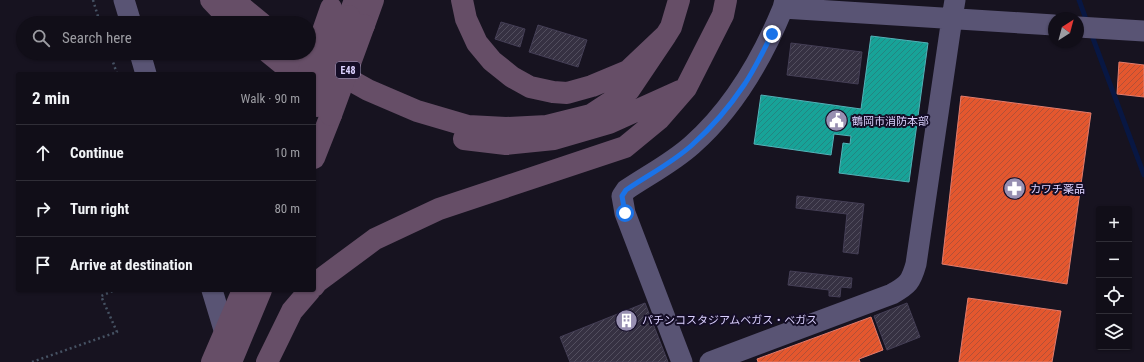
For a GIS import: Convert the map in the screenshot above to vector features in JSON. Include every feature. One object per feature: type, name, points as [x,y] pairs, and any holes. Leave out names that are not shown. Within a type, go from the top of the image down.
[{"type":"highway","points":[[211,0],[226,16]]},
{"type":"highway","points":[[234,0],[252,16]]},
{"type":"highway","name":"E48","points":[[316,145],[321,111],[347,10],[374,0]]},
{"type":"highway","points":[[462,0],[466,19],[477,43],[492,61],[512,77],[530,88],[552,92],[568,93],[592,86],[628,71],[666,35]]},
{"type":"highway","points":[[314,60],[368,90],[417,111],[468,126],[513,128],[547,126],[591,114],[629,90],[671,27],[679,0]]},
{"type":"highway","points":[[316,284],[375,239],[439,209],[625,147],[659,119],[686,88],[722,15],[726,0]]},
{"type":"highway","points":[[309,72],[347,10]]},
{"type":"highway","points":[[278,60],[285,66],[298,72]]},
{"type":"highway","points":[[316,81],[368,106],[414,125],[468,140],[506,144],[554,139],[610,123],[686,88]]},
{"type":"highway","points":[[200,362],[229,292]]},
{"type":"highway","points":[[212,362],[242,292]]},
{"type":"highway","points":[[233,362],[260,292]]},
{"type":"highway","points":[[267,362],[292,311],[308,292]]},
{"type":"street","points":[[124,0],[129,16]]},
{"type":"street","points":[[682,362],[625,213],[622,196],[626,190],[665,166],[692,146],[710,128],[744,85],[772,34],[784,4],[953,9],[1048,24]]},
{"type":"street","points":[[710,362],[892,294],[903,288],[912,279],[916,264],[953,9]]},
{"type":"street","points":[[1084,27],[1144,32]]},
{"type":"street","points":[[142,60],[145,72]]},
{"type":"street","points":[[213,292],[233,362]]},
{"type":"path","points":[[93,0],[98,16]]},
{"type":"path","points":[[112,60],[116,72]]},
{"type":"path","points":[[32,362],[117,332],[101,296],[111,292]]},
{"type":"building: Shops","points":[[1119,62],[1144,65],[1144,97],[1117,94]]},
{"type":"building: Shops","name":"カワチ薬品","points":[[961,96],[1091,113],[1067,284],[942,264]]},
{"type":"building: Shops","points":[[968,298],[1061,311],[1052,362],[959,362]]},
{"type":"building: Shops","points":[[871,317],[883,350],[859,359],[860,362],[758,362],[757,359]]},
{"type":"building: Public","name":"鶴岡市消防本部","points":[[871,36],[928,43],[909,182],[839,173],[843,143],[850,144],[851,136],[834,134],[831,155],[754,144],[761,95],[861,109]]},
{"type":"building: Other","points":[[501,22],[525,29],[520,47],[495,39]]},
{"type":"building: Other","points":[[538,25],[587,40],[578,67],[529,52]]},
{"type":"building: Other","points":[[791,43],[862,52],[858,84],[787,75]]},
{"type":"building: Other","points":[[797,196],[864,204],[858,254],[843,252],[847,214],[796,208]]},
{"type":"building: Other","points":[[790,271],[852,278],[851,288],[841,287],[840,297],[829,296],[829,290],[788,285]]},
{"type":"building: Other","name":"パチンコスタジアムベガス・ベガス","points":[[645,303],[668,362],[570,362],[560,337]]},
{"type":"building: Other","points":[[907,303],[920,337],[887,350],[874,316]]},
{"type":"waterway","points":[[1079,0],[1087,22]]},
{"type":"waterway","points":[[1091,33],[1144,175]]},
{"type":"place","name":"鶴岡市消防本部","points":[[837,121]]},
{"type":"place","name":"カワチ薬品","points":[[1015,189]]},
{"type":"place","name":"パチンコスタジアムベガス・ベガス","points":[[627,320]]},
{"type":"route","points":[[625,213],[622,203],[622,196],[626,190],[692,146],[710,128],[744,85],[772,34]]}]
